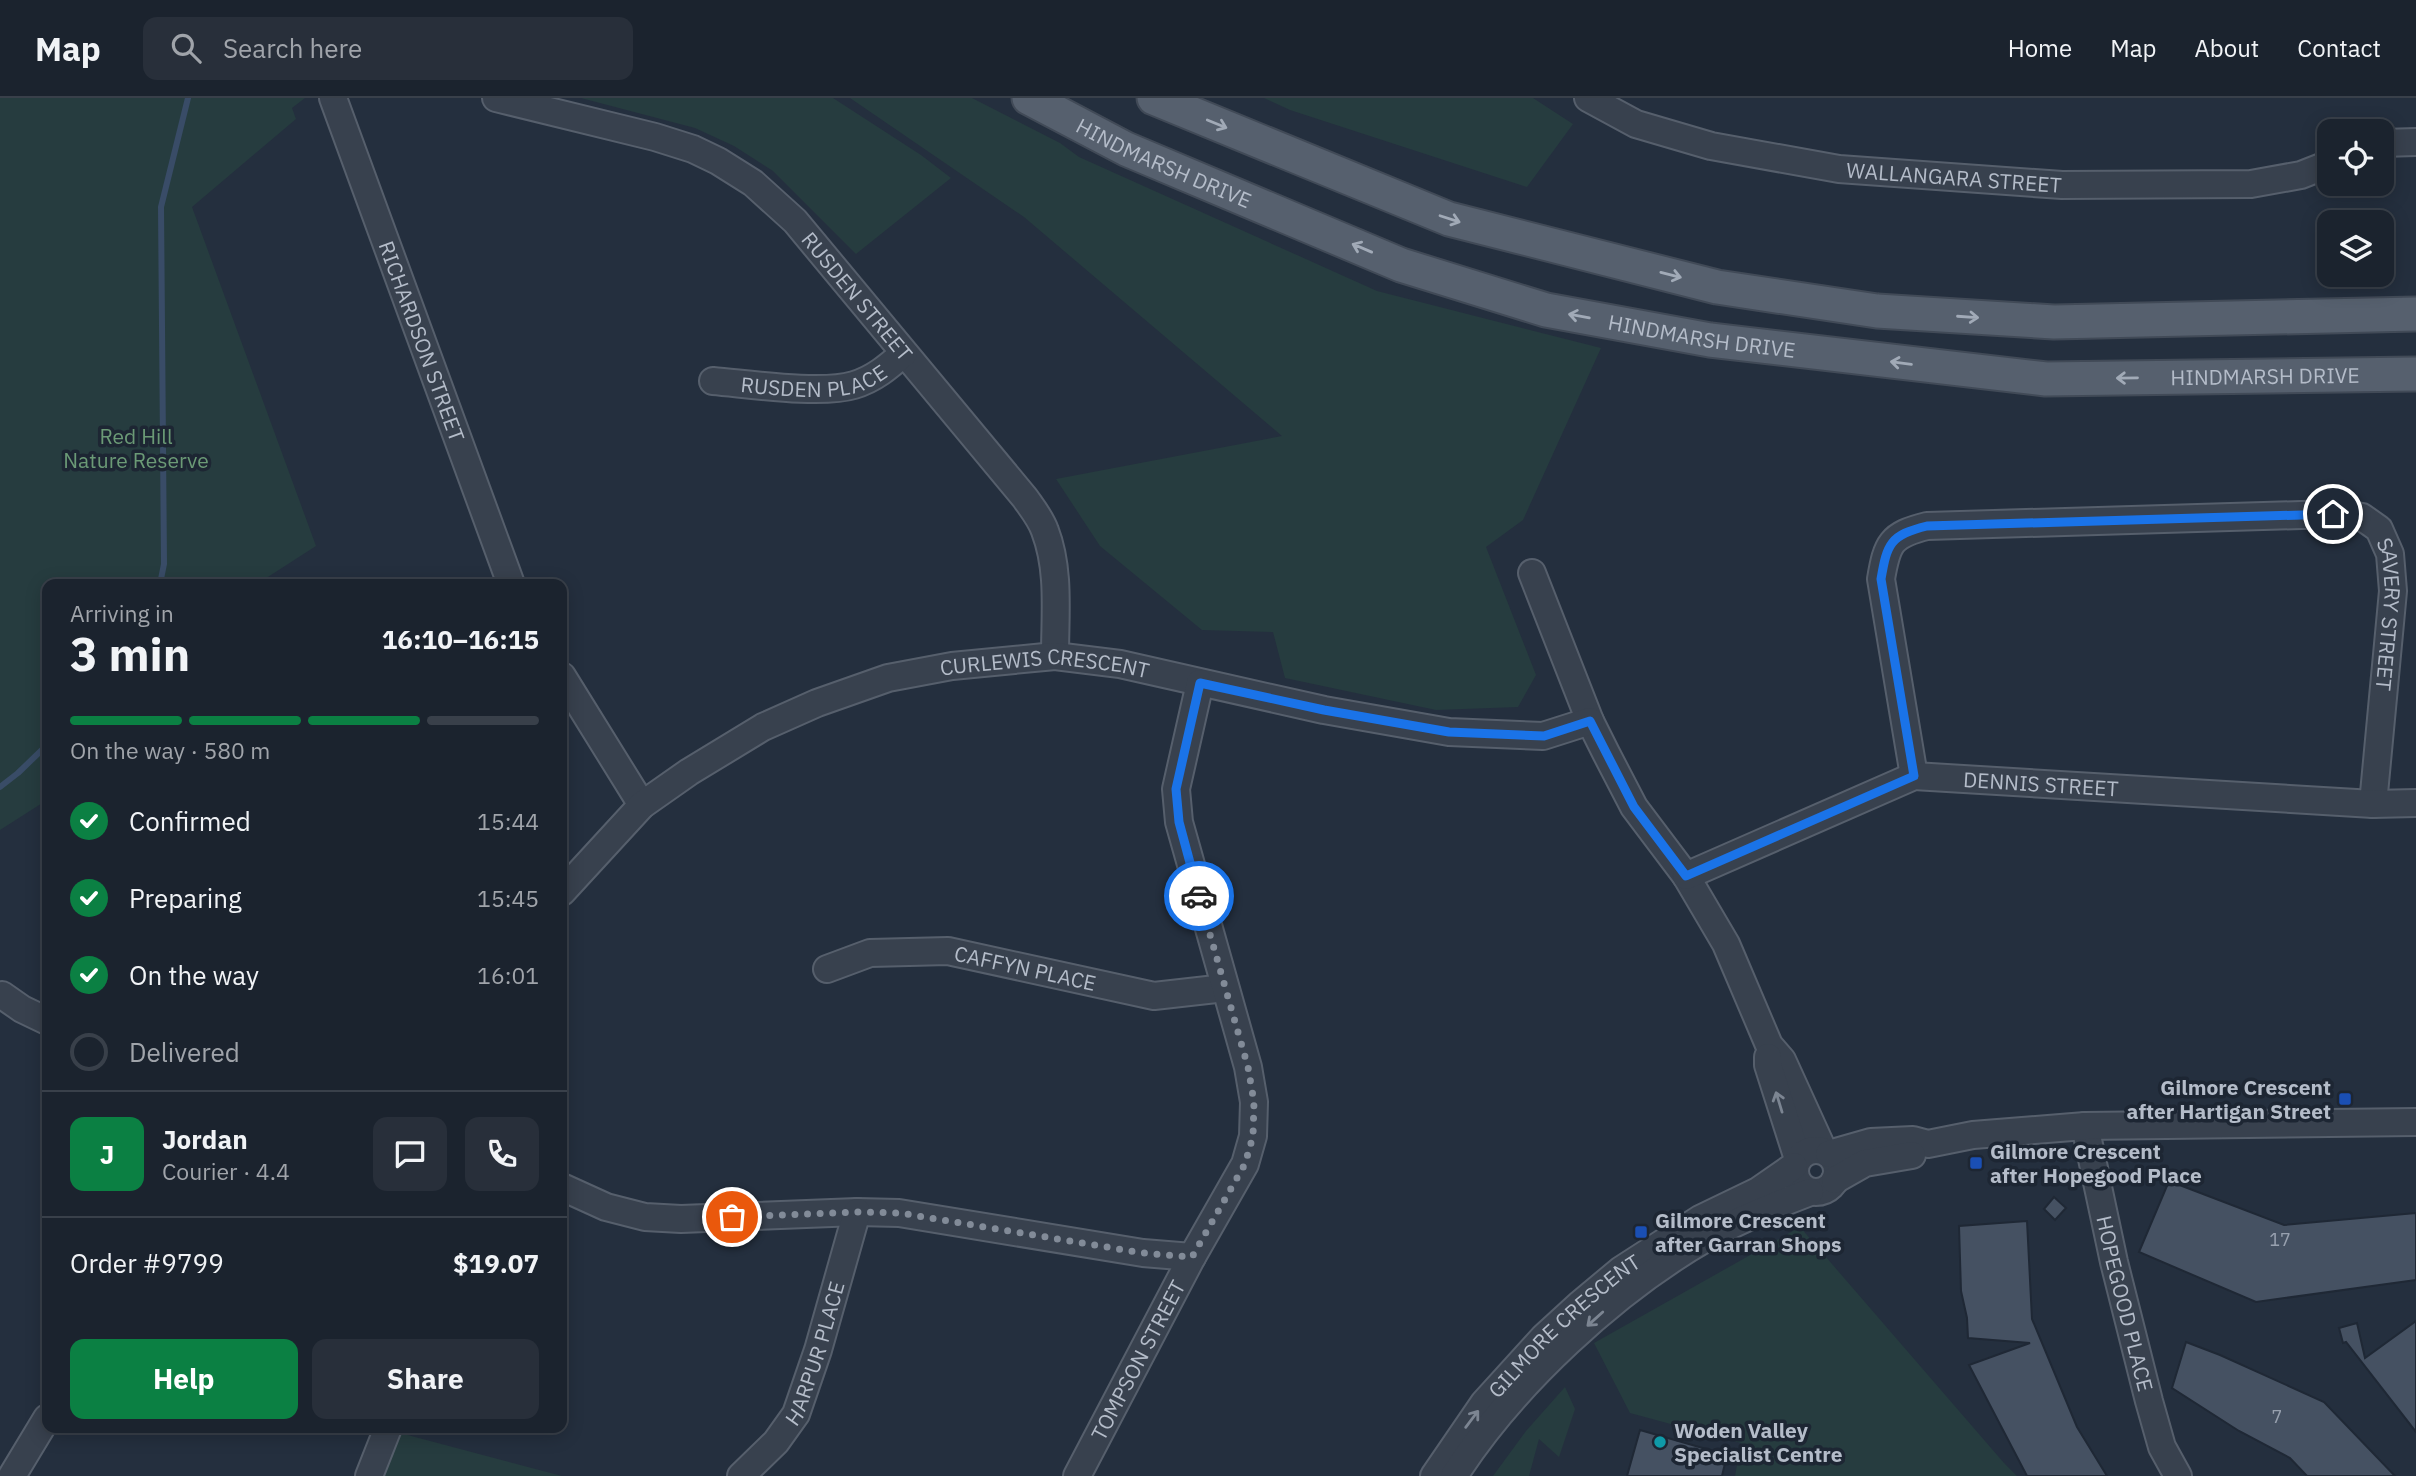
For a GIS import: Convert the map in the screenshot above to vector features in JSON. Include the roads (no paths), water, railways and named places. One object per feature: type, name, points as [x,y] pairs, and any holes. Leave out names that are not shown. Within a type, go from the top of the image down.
[{"type":"main road","name":"HINDMARSH DRIVE","points":[[1029,98],[1126,149],[1401,265],[1546,310],[1710,340],[2046,379],[2416,374]]},
{"type":"main road","points":[[1154,98],[1449,219],[1717,287],[1877,311],[2054,322],[2416,314]]},
{"type":"street","name":"RICHARDSON STREET","points":[[333,98],[509,579]]},
{"type":"street","name":"RUSDEN STREET","points":[[496,98],[693,149],[753,183],[795,221],[1025,498],[1044,528],[1054,569],[1055,656]]},
{"type":"street","name":"WALLANGARA STREET","points":[[1588,98],[1636,124],[1711,146],[1839,169],[2062,185],[2251,184],[2301,175],[2317,169]]},
{"type":"street","points":[[2394,143],[2416,142]]},
{"type":"street","name":"RUSDEN PLACE","points":[[713,381],[827,389],[853,386],[880,374],[904,354]]},
{"type":"street","name":"SAVERY STREET","points":[[1914,776],[1881,579],[1886,551],[1903,532],[1927,526],[2333,514],[2362,517],[2379,529],[2390,554],[2393,591],[2373,804]]},
{"type":"street","points":[[1532,573],[1590,721],[1634,807],[1686,876],[1726,944],[1769,1045],[1782,1060],[1826,1152],[1837,1166],[1835,1180]]},
{"type":"street","name":"CURLEWIS CRESCENT","points":[[567,887],[642,805],[689,772],[763,727],[817,703],[888,678],[939,668],[1055,656],[1121,664],[1324,710],[1449,732],[1544,736],[1590,721]]},
{"type":"street","name":"TOMPSON STREET","points":[[1077,1476],[1192,1257],[1231,1192],[1245,1164],[1253,1136],[1254,1102],[1248,1067],[1179,822],[1176,789],[1200,683]]},
{"type":"street","points":[[567,684],[642,805]]},
{"type":"street","name":"DENNIS STREET","points":[[1686,876],[1914,776],[2373,804],[2416,803]]},
{"type":"street","name":"CAFFYN PLACE","points":[[827,969],[870,953],[948,951],[1154,996],[1225,988]]},
{"type":"street","points":[[2,995],[42,1019]]},
{"type":"street","points":[[1769,1045],[1768,1065],[1796,1163],[1797,1182],[1810,1192],[1825,1190],[1835,1180],[1865,1163],[1917,1153],[1928,1144]]},
{"type":"street","points":[[1796,1163],[1809,1150],[1826,1152],[1871,1142],[1913,1140],[1928,1144],[1973,1135],[2085,1126],[2416,1122]]},
{"type":"street","name":"HOPEGOOD PLACE","points":[[2085,1126],[2114,1262],[2149,1402],[2162,1447],[2178,1476]]},
{"type":"street","name":"GILMORE CRESCENT","points":[[1764,1200],[1796,1163]]},
{"type":"street","points":[[567,1189],[606,1207],[645,1217],[681,1219],[857,1212],[900,1213],[1143,1253],[1192,1257]]},
{"type":"street","name":"GILMORE CRESCENT","points":[[1434,1476],[1485,1403],[1544,1337],[1620,1270],[1764,1200],[1810,1192]]},
{"type":"street","name":"HARPUR PLACE","points":[[741,1476],[776,1442],[796,1414],[818,1350],[857,1212]]},
{"type":"street","name":"GILMORE CRESCENT","points":[[1454,1476],[1500,1415],[1559,1352],[1620,1297],[1661,1267],[1705,1228]]},
{"type":"street","points":[[12,1476],[42,1426]]},
{"type":"street","points":[[369,1476],[386,1433]]},
{"type":"waterway","points":[[161,579],[164,564],[161,207],[188,98]]},
{"type":"waterway","points":[[0,787],[42,750]]},
{"type":"place","name":"Gilmore Crescent after Hartigan Street","points":[[2345,1099]]},
{"type":"place","name":"Gilmore Crescent after Hopegood Place","points":[[1976,1163]]},
{"type":"place","name":"Gilmore Crescent after Garran Shops","points":[[1641,1232]]},
{"type":"place","name":"Woden Valley Specialist Centre","points":[[1660,1442]]},
{"type":"park label","name":"Red Hill Nature Reserve","points":[[136,448]]}]
